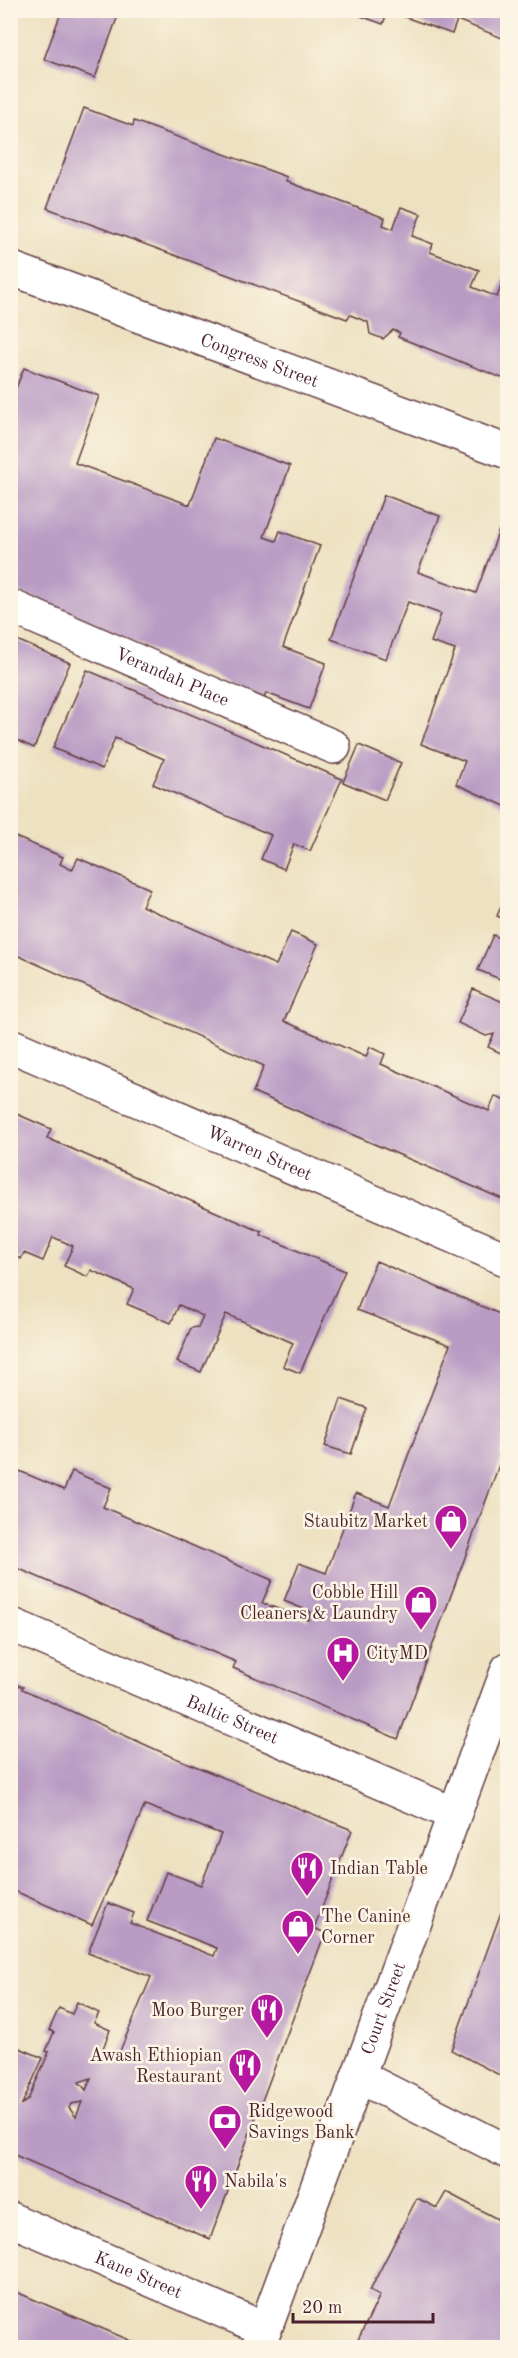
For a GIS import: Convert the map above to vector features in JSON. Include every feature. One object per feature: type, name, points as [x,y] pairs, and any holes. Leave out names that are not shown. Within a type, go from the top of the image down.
[{"type":"street","name":"Congress Street","points":[[10,268],[507,452]]},
{"type":"street","name":"Verandah Place","points":[[10,606],[334,747]]},
{"type":"street","name":"Warren Street","points":[[10,1045],[507,1260]]},
{"type":"street","name":"Baltic Street","points":[[10,1624],[454,1814]]},
{"type":"street","name":"Court Street","points":[[261,2338],[507,1669]]},
{"type":"street","points":[[358,2076],[507,2152]]},
{"type":"street","name":"Kane Street","points":[[10,2219],[261,2338]]},
{"type":"building","points":[[62,10],[120,10],[95,78],[44,59]]},
{"type":"building","points":[[360,10],[388,10],[383,24],[358,15]]},
{"type":"building","points":[[404,10],[507,10],[507,40],[457,20],[452,34],[402,16]]},
{"type":"building","points":[[84,108],[133,126],[134,121],[287,177],[285,181],[385,218],[383,225],[393,229],[401,207],[421,214],[412,236],[433,244],[430,252],[479,270],[472,287],[497,297],[507,270],[507,380],[398,337],[400,333],[393,330],[383,339],[370,334],[368,322],[350,315],[347,319],[47,208]]},
{"type":"building","points":[[24,368],[99,396],[75,463],[190,505],[214,438],[290,466],[264,537],[276,541],[280,531],[320,546],[283,647],[326,663],[309,709],[266,693],[264,699],[10,588],[10,403]]},
{"type":"building","points":[[384,495],[440,516],[418,572],[476,593],[501,525],[507,527],[507,807],[456,784],[465,761],[421,744],[455,650],[431,642],[441,614],[408,602],[386,659],[331,639]]},
{"type":"building","points":[[10,637],[70,663],[34,748],[10,737]]},
{"type":"building","points":[[87,670],[342,779],[310,851],[294,844],[284,869],[261,859],[271,835],[153,784],[164,759],[115,738],[102,769],[53,748]]},
{"type":"building","points":[[359,745],[401,763],[385,800],[343,782]]},
{"type":"building","points":[[13,836],[63,857],[60,864],[72,870],[78,858],[150,889],[142,906],[276,965],[291,932],[318,944],[284,1021],[366,1057],[370,1047],[385,1054],[381,1064],[489,1111],[495,1096],[507,1102],[505,1118],[507,1119],[507,1201],[253,1092],[264,1066],[10,952],[10,842]]},
{"type":"building","points":[[507,892],[507,920],[497,916]]},
{"type":"building","points":[[493,935],[507,941],[507,982],[478,970]]},
{"type":"building","points":[[473,989],[501,1001],[505,1008],[507,1003],[507,1056],[488,1047],[494,1034],[486,1036],[458,1023]]},
{"type":"building","points":[[10,1111],[51,1129],[47,1138],[345,1271],[300,1373],[283,1366],[293,1343],[226,1314],[201,1372],[177,1362],[191,1328],[198,1327],[203,1316],[179,1305],[171,1323],[127,1304],[134,1289],[91,1270],[88,1277],[64,1266],[73,1246],[53,1237],[43,1261],[24,1253],[21,1259],[10,1254]]},
{"type":"building","points":[[376,1261],[507,1317],[507,1434],[499,1456],[502,1457],[398,1739],[233,1668],[236,1662],[10,1565],[10,1467],[64,1490],[72,1471],[111,1488],[103,1507],[272,1580],[262,1603],[308,1620],[311,1612],[284,1601],[299,1563],[326,1573],[356,1493],[389,1506],[450,1345],[357,1310]]},
{"type":"building","points":[[341,1399],[367,1408],[351,1454],[325,1446]]},
{"type":"building","points":[[10,1682],[168,1755],[352,1830],[314,1928],[325,1933],[210,2239],[10,2153],[10,2044],[43,2058],[22,2104],[28,2100],[49,2052],[46,2051],[54,2032],[49,2030],[59,2008],[72,2014],[77,2002],[99,2013],[94,2023],[110,2030],[102,2051],[117,2058],[151,1977],[88,1953],[108,1903],[134,1913],[130,1923],[214,1956],[217,1948],[147,1921],[166,1872],[201,1885],[221,1834],[145,1805],[92,1925],[10,1889]],"holes":[[[91,2078],[86,2090],[79,2082]],[[82,2102],[76,2117],[69,2108],[71,2104]]]},
{"type":"building","points":[[507,1896],[507,2079],[451,2050]]},
{"type":"building","points":[[446,2192],[507,2224],[507,2348],[354,2348],[380,2295],[370,2290],[417,2198],[437,2208]]},
{"type":"building","points":[[10,2289],[21,2294],[148,2348],[10,2348]]},
{"type":"place","name":"Staubitz Market","points":[[451,1550]]},
{"type":"place","name":"Cobble Hill Cleaners & Laundry","points":[[421,1631]]},
{"type":"place","name":"CityMD","points":[[343,1682]]},
{"type":"place","name":"Indian Table","points":[[307,1897]]},
{"type":"place","name":"The Canine Corner","points":[[298,1955]]},
{"type":"place","name":"Moo Burger","points":[[267,2039]]},
{"type":"place","name":"Awash Ethiopian Restaurant","points":[[245,2094]]},
{"type":"place","name":"Ridgewood Savings Bank","points":[[225,2150]]},
{"type":"place","name":"Nabila's","points":[[201,2210]]}]
